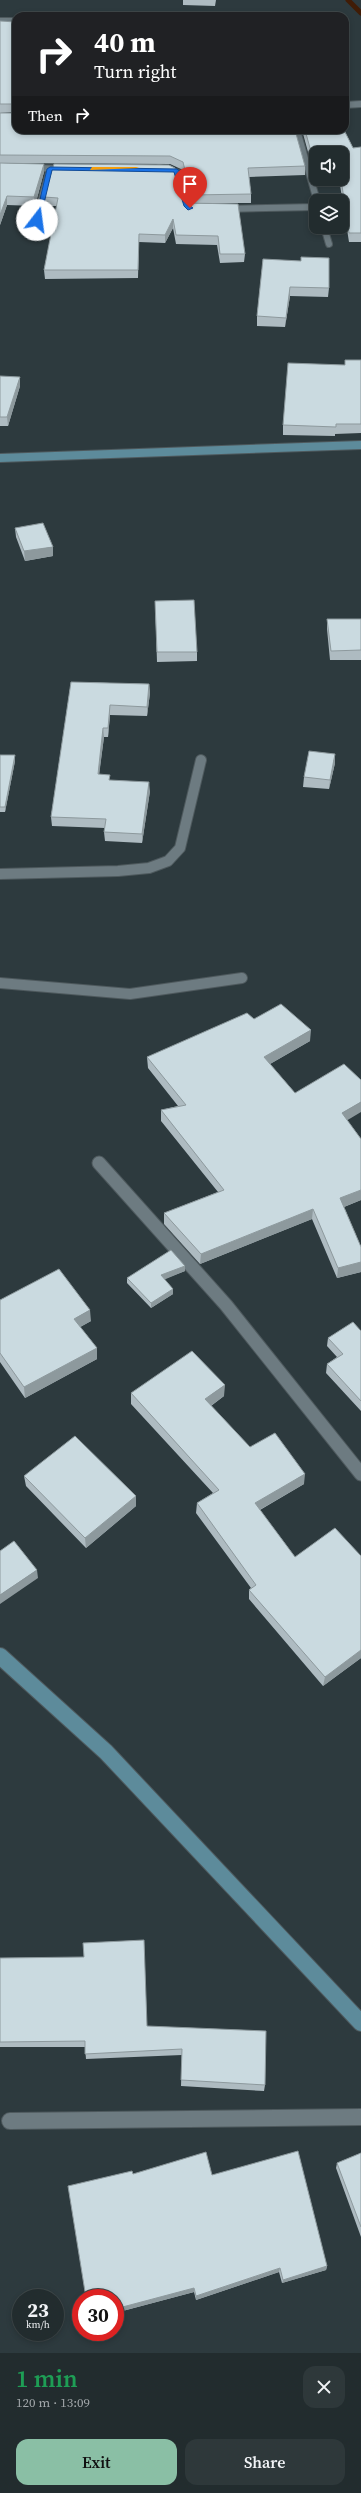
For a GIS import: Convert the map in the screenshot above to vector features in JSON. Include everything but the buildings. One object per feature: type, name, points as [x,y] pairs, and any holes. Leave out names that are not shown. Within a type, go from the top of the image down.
[{"type":"street","points":[[0,21],[12,21]]},
{"type":"street","points":[[349,105],[361,104]]},
{"type":"street","points":[[298,134],[315,194]]},
{"type":"street","points":[[0,168],[80,169]]},
{"type":"street","points":[[149,168],[175,170],[179,172],[187,206],[190,208],[309,207]]},
{"type":"street","points":[[31,237],[50,169]]},
{"type":"street","points":[[326,234],[329,244]]},
{"type":"street","points":[[0,458],[361,444]]},
{"type":"street","points":[[0,874],[118,871],[149,868],[168,861],[180,848],[201,760]]},
{"type":"street","points":[[0,983],[130,994],[160,991],[242,978]]},
{"type":"street","points":[[99,1164],[226,1306],[361,1474]]},
{"type":"street","points":[[0,1656],[106,1752],[361,2023]]},
{"type":"street","points":[[10,2121],[361,2117]]},
{"type":"waterway","points":[[348,0],[361,13]]},
{"type":"slow traffic","points":[[92,169],[136,168]]},
{"type":"route","points":[[37,220],[50,169],[162,168],[175,170],[179,172],[187,206],[190,208]]}]
